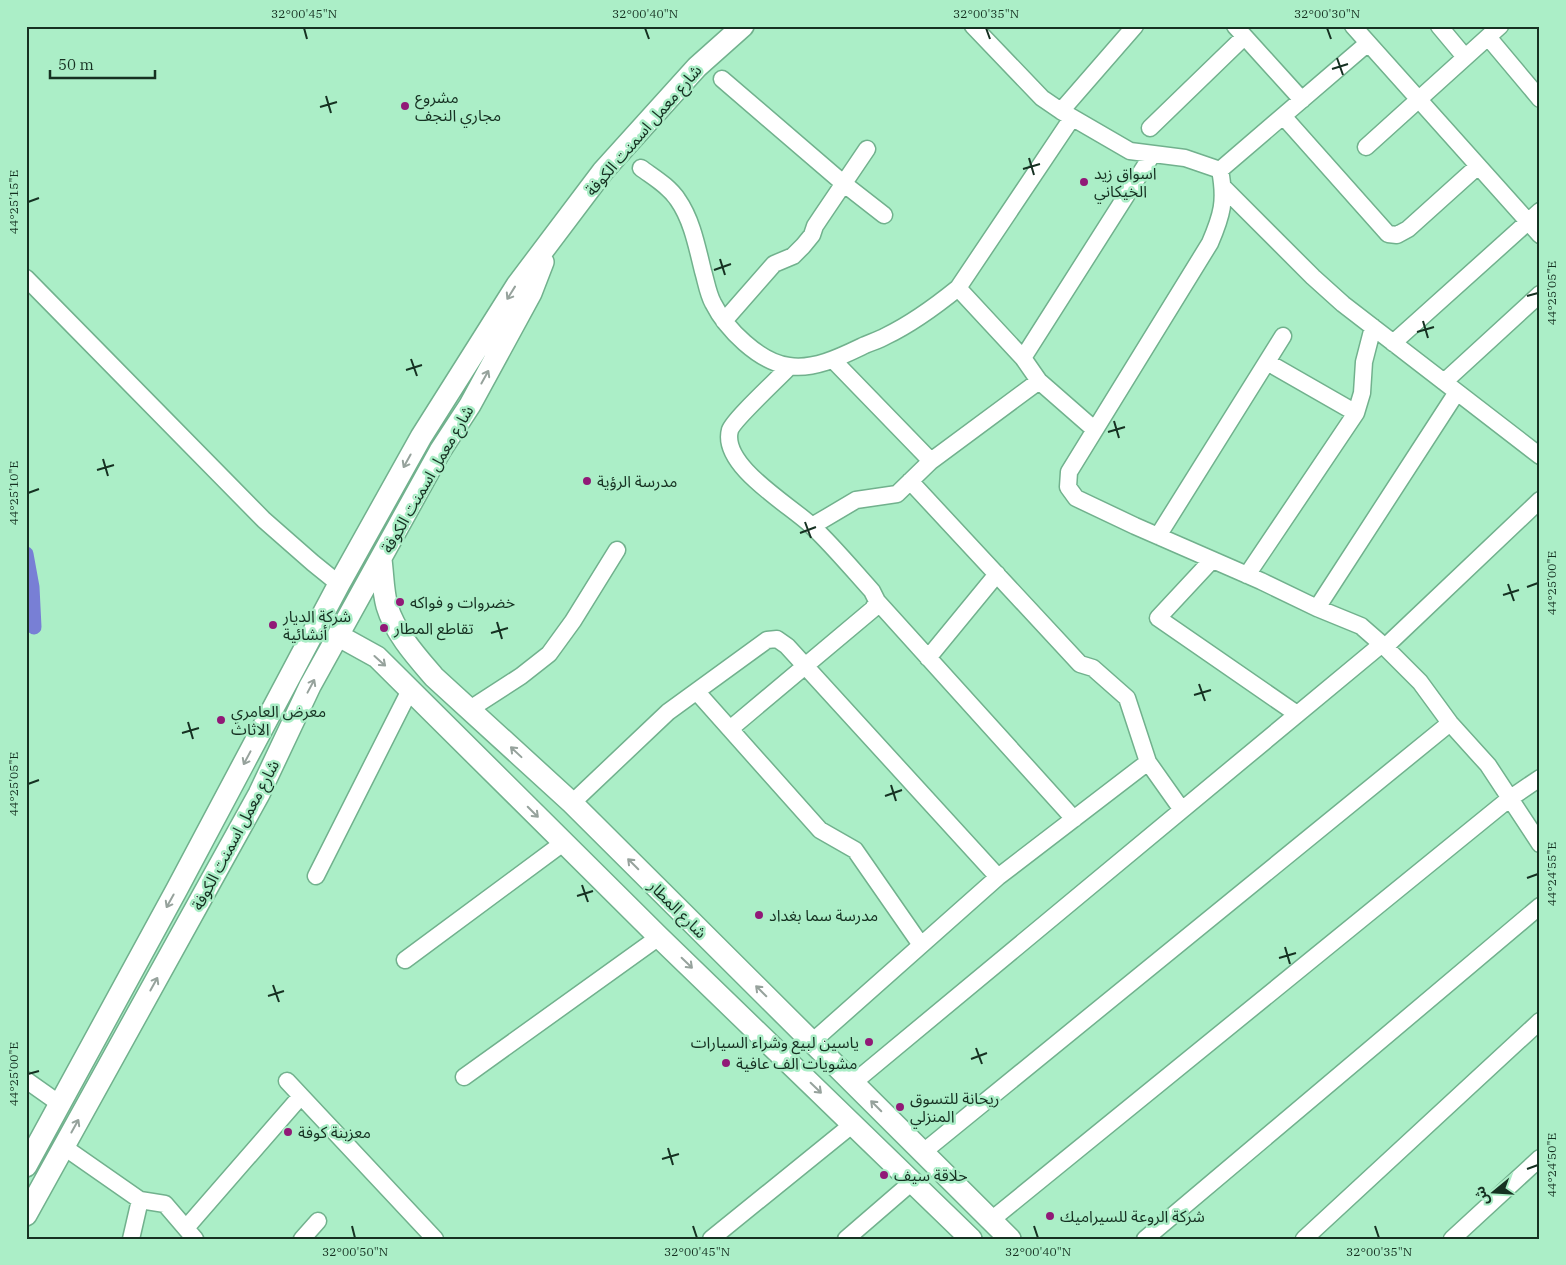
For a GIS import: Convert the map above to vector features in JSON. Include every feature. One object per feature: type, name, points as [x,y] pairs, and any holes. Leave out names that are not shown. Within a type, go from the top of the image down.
[{"type":"main road","name":"شارع معمل اسمنت الكوفة","points":[[30,1158],[421,437],[517,284],[604,171],[630,141],[697,67],[743,26]]},
{"type":"main road","name":"شارع معمل اسمنت الكوفة","points":[[29,1203],[59,1155],[259,794],[310,686],[440,451],[470,405],[531,293],[550,240]]},
{"type":"main road","points":[[421,437],[432,438],[440,451]]},
{"type":"main road","name":"شارع المطار","points":[[381,560],[387,606],[399,631],[415,655],[434,677],[572,803],[1010,1239]]},
{"type":"main road","name":"شارع المطار","points":[[339,636],[377,657],[563,843],[971,1239]]},
{"type":"main road","points":[[872,1142],[885,1136],[890,1131],[892,1122]]},
{"type":"main road","points":[[30,1158],[44,1160],[59,1155]]},
{"type":"main road","points":[[915,1185],[925,1173],[929,1160]]},
{"type":"street","points":[[974,26],[1042,98],[1130,151],[1185,158],[1220,170]]},
{"type":"street","points":[[640,168],[661,183],[677,198],[687,215],[712,302],[724,321],[738,336],[769,360],[790,366],[810,366],[833,360],[886,336],[940,302],[958,288],[1067,114],[1135,26]]},
{"type":"street","points":[[1353,26],[1478,166],[1534,217],[1540,236]]},
{"type":"street","points":[[1439,26],[1465,57]]},
{"type":"street","points":[[1366,147],[1494,31],[1540,99]]},
{"type":"street","points":[[1150,128],[1239,32],[1302,100]]},
{"type":"street","points":[[1220,170],[1368,42]]},
{"type":"street","points":[[722,78],[843,184],[884,215]]},
{"type":"street","points":[[1283,116],[1388,234],[1397,235],[1408,229],[1478,166]]},
{"type":"street","points":[[724,321],[774,264],[793,256],[803,246],[867,149]]},
{"type":"street","points":[[1024,358],[1152,155]]},
{"type":"street","points":[[1220,170],[1222,206],[1220,219],[1210,243],[1069,472],[1068,487],[1076,498],[1317,608],[1361,626],[1420,682],[1450,723],[1488,764],[1540,844]]},
{"type":"street","points":[[1222,187],[1343,304],[1540,456]]},
{"type":"street","points":[[1393,343],[1534,217]]},
{"type":"street","points":[[26,278],[264,520],[340,584]]},
{"type":"street","points":[[958,288],[1024,358],[1039,381],[1095,430]]},
{"type":"street","points":[[1317,608],[1451,387],[1540,294]]},
{"type":"street","points":[[1247,575],[1356,413],[1362,393],[1364,362],[1372,327]]},
{"type":"street","points":[[1158,536],[1283,336]]},
{"type":"street","points":[[833,360],[931,461]]},
{"type":"street","points":[[1267,362],[1356,413]]},
{"type":"street","points":[[790,366],[730,429],[729,445],[754,479],[775,498],[812,526],[872,591],[877,600],[928,658],[1074,819]]},
{"type":"street","points":[[812,526],[856,500],[896,494],[931,461],[1039,381]]},
{"type":"street","points":[[910,481],[1080,664],[1093,668],[1127,698],[1148,762],[1182,810]]},
{"type":"street","points":[[853,1083],[1297,714],[1384,646],[1540,500]]},
{"type":"street","points":[[470,709],[521,676],[549,654],[573,621],[617,550]]},
{"type":"street","points":[[1212,560],[1158,618],[1297,714]]},
{"type":"street","points":[[928,658],[997,574]]},
{"type":"street","points":[[730,730],[873,609],[877,600]]},
{"type":"street","points":[[572,803],[668,712],[767,640],[777,639],[787,646],[998,877]]},
{"type":"street","points":[[316,876],[410,690]]},
{"type":"street","points":[[696,692],[820,830],[855,850],[921,945]]},
{"type":"street","points":[[929,1160],[1450,723]]},
{"type":"street","points":[[812,1042],[998,877],[1148,762]]},
{"type":"street","points":[[990,1221],[1509,799],[1540,778]]},
{"type":"street","points":[[405,960],[563,843]]},
{"type":"street","points":[[1145,1239],[1540,906]]},
{"type":"street","points":[[464,1076],[659,937]]},
{"type":"street","points":[[1304,1239],[1540,1021]]},
{"type":"street","points":[[26,1080],[60,1104]]},
{"type":"street","points":[[286,1081],[435,1239]]},
{"type":"street","points":[[59,1155],[140,1200],[165,1204],[191,1233],[301,1096]]},
{"type":"street","points":[[711,1239],[853,1124]]},
{"type":"street","points":[[1452,1239],[1540,1158]]},
{"type":"street","points":[[846,1239],[915,1185]]},
{"type":"street","points":[[131,1239],[140,1200]]},
{"type":"street","points":[[302,1239],[318,1221]]},
{"type":"waterway","points":[[26,554],[32,587],[34,627]]},
{"type":"place","name":"مشروع مجاري النجف","points":[[405,106]]},
{"type":"place","name":"اسواق زيد الخيكاني","points":[[1084,182]]},
{"type":"place","name":"مدرسة الرؤية","points":[[587,481]]},
{"type":"place","name":"خضروات و فواكه","points":[[400,602]]},
{"type":"place","name":"شركة الديار أنشائية","points":[[273,625]]},
{"type":"place","name":"تقاطع المطار","points":[[384,628]]},
{"type":"place","name":"معرض العامري الاثاث","points":[[221,720]]},
{"type":"place","name":"مدرسة سما بغداد","points":[[759,915]]},
{"type":"place","name":"ياسين لبيع وشراء السيارات","points":[[869,1042]]},
{"type":"place","name":"مشويات الف عافية","points":[[726,1063]]},
{"type":"place","name":"ريحانة للتسوق المنزلي","points":[[900,1107]]},
{"type":"place","name":"معزبنة كوفة","points":[[288,1132]]},
{"type":"place","name":"حلاقة سيف","points":[[884,1175]]},
{"type":"place","name":"شركة الروعة للسيراميك","points":[[1050,1216]]}]
